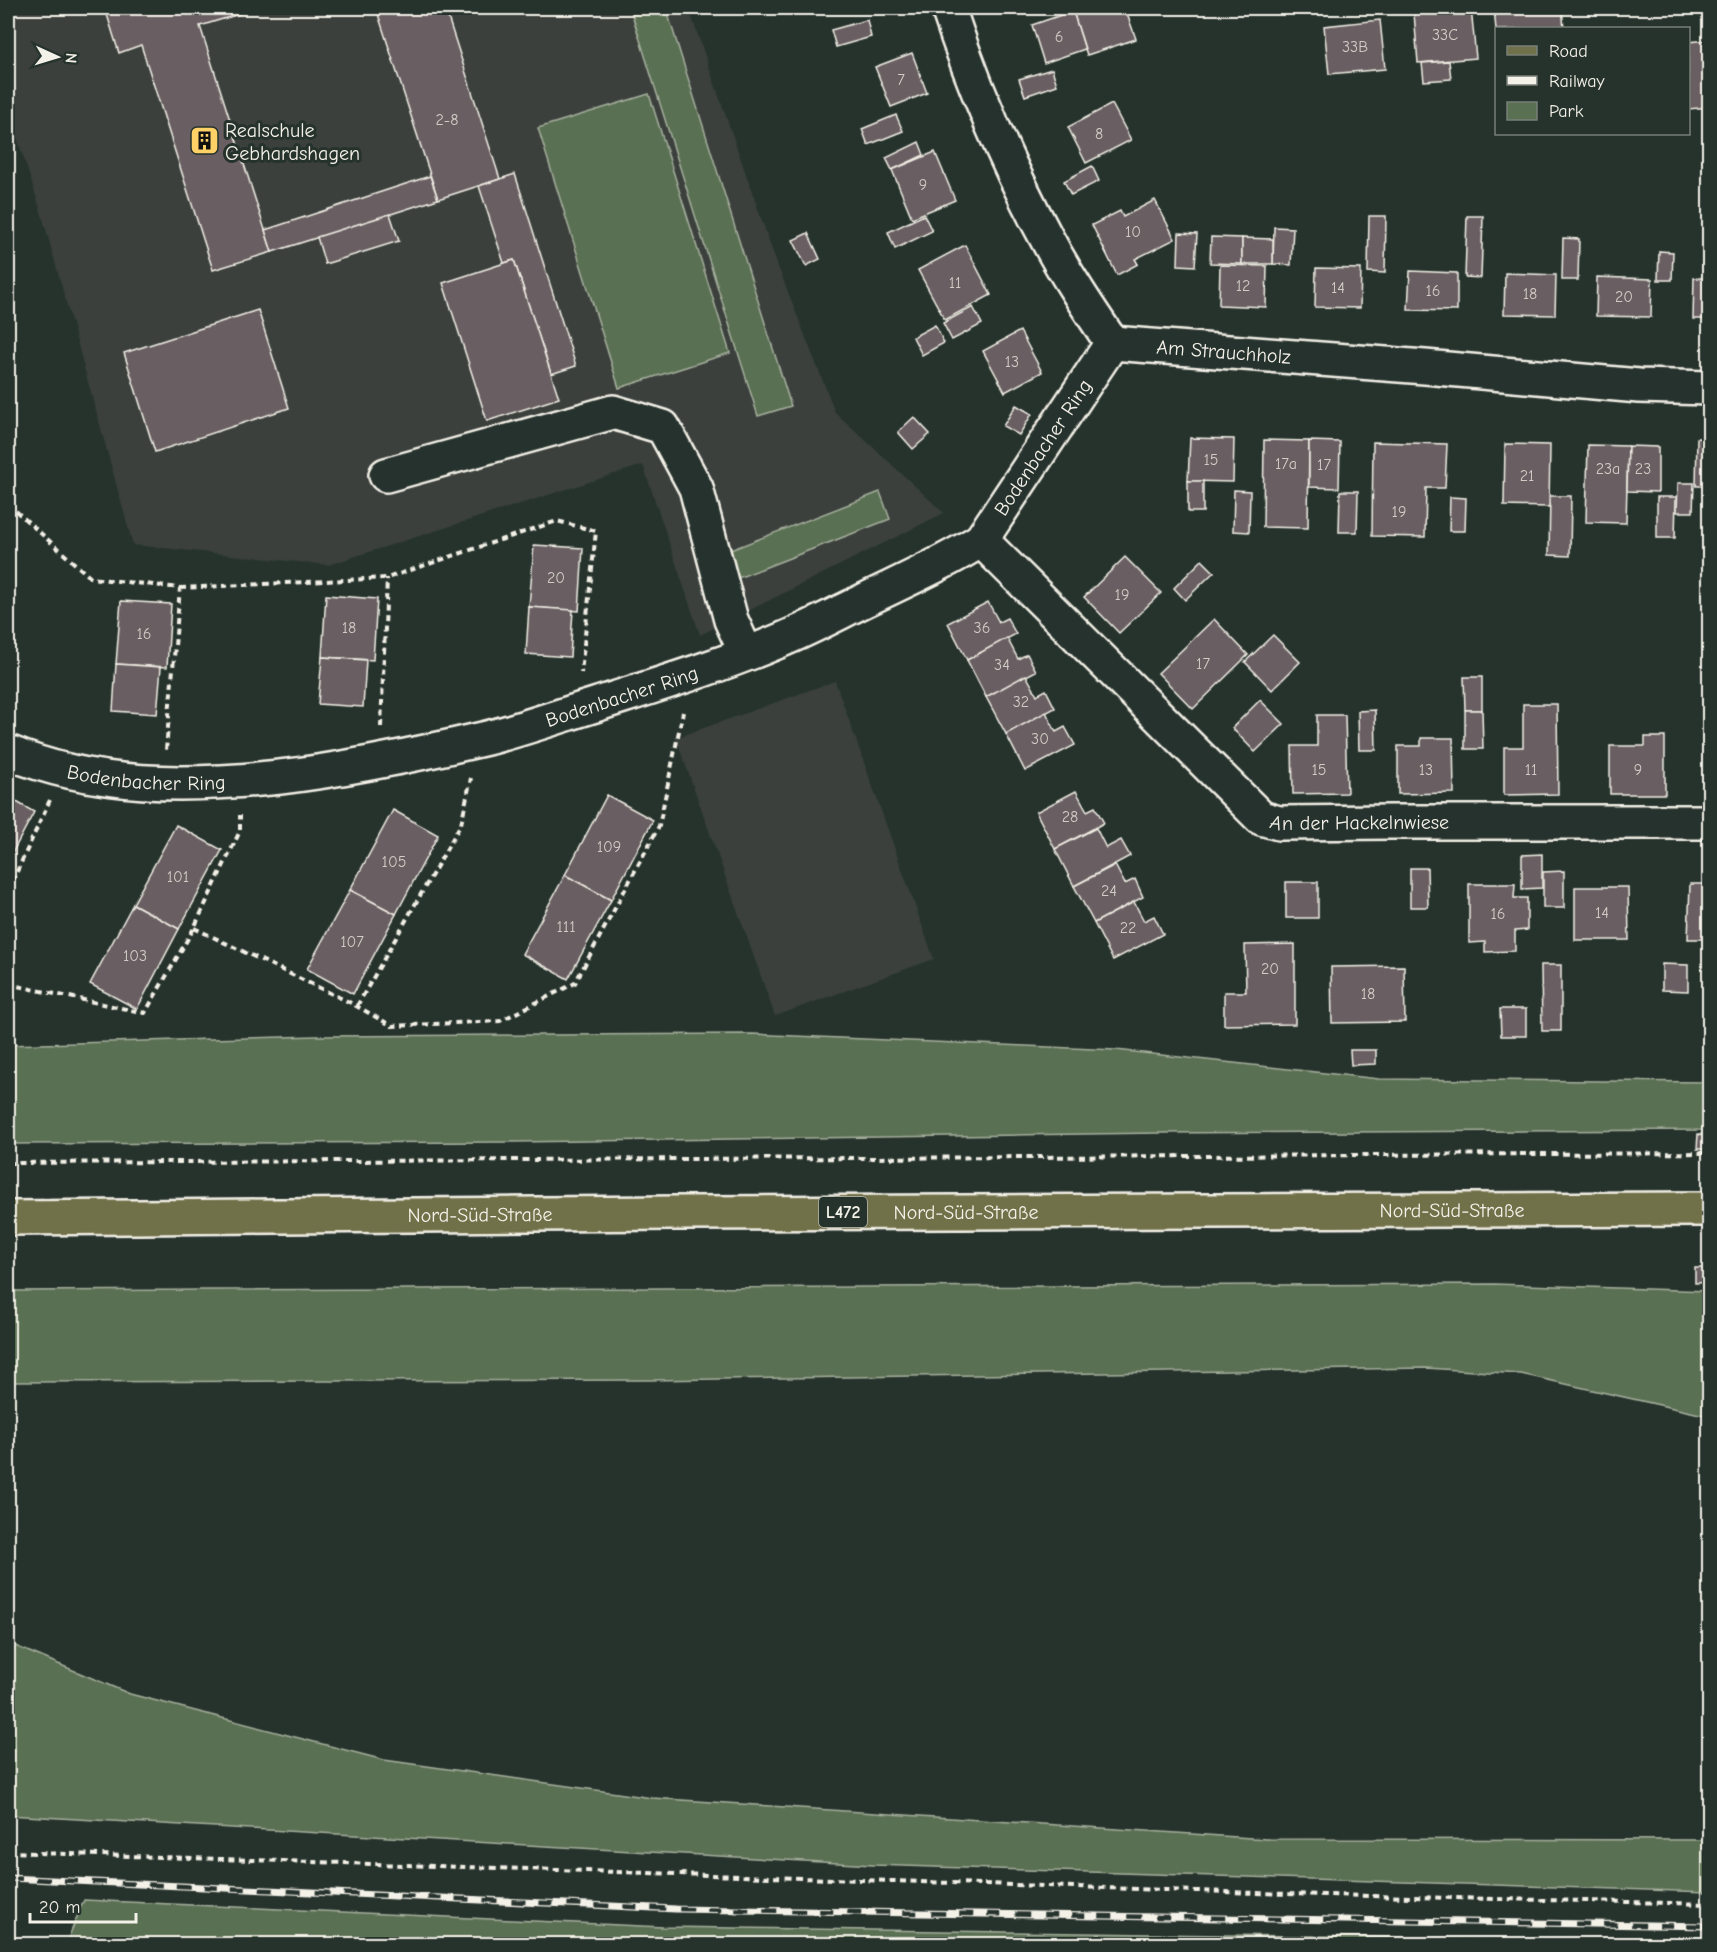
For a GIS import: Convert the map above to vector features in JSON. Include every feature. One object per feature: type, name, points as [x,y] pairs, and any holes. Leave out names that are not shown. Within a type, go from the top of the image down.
[{"type":"main road","name":"Nord-Süd-Straße","points":[[8,1218],[1710,1209]]},
{"type":"street","points":[[948,8],[966,62],[993,126],[1047,239],[1112,344]]},
{"type":"street","name":"Am Strauchholz","points":[[1112,344],[1425,367],[1639,386],[1710,388]]},
{"type":"street","name":"Bodenbacher Ring","points":[[8,753],[22,759],[91,776],[162,784],[241,781],[318,772],[380,762],[479,740],[691,673],[780,641],[950,559],[981,540],[1112,344]]},
{"type":"street","points":[[386,475],[613,412],[663,427],[696,488],[731,620],[746,653]]},
{"type":"street","name":"An der Hackelnwiese","points":[[981,540],[1261,818],[1279,824],[1710,822]]},
{"type":"path","points":[[8,504],[91,578],[180,588],[387,578],[557,521],[596,531],[576,710]]},
{"type":"path","points":[[380,762],[387,578]]},
{"type":"path","points":[[162,784],[180,588]]},
{"type":"path","points":[[194,928],[357,1006],[392,1026],[500,1021],[575,983],[659,826],[691,673]]},
{"type":"path","points":[[357,1006],[461,824],[479,740]]},
{"type":"path","points":[[8,891],[64,770]]},
{"type":"path","points":[[8,984],[145,1014],[194,928],[240,831],[241,781]]},
{"type":"path","points":[[8,1163],[1710,1153]]},
{"type":"path","points":[[1702,1262],[1710,1262]]},
{"type":"path","points":[[8,1852],[1288,1894],[1710,1904]]},
{"type":"shaded area","points":[[8,8],[691,8],[691,15],[777,264],[835,412],[944,513],[700,635],[643,465],[328,565],[133,545],[42,215],[8,109]]},
{"type":"shaded area","points":[[835,681],[934,959],[775,1016],[676,738]]},
{"type":"green space","points":[[630,8],[666,8],[791,406],[758,416]]},
{"type":"green space","points":[[649,94],[730,353],[619,388],[538,128]]},
{"type":"green space","points":[[880,492],[890,519],[738,578],[728,551]]},
{"type":"green space","points":[[752,1034],[1116,1050],[1379,1079],[1709,1082],[1709,1130],[1161,1133],[514,1142],[8,1144],[8,1045],[316,1036]]},
{"type":"green space","points":[[1494,1284],[1709,1291],[1709,1416],[1521,1374],[1426,1368],[650,1380],[8,1382],[8,1291]]},
{"type":"green space","points":[[8,1643],[130,1694],[384,1760],[652,1798],[1266,1839],[1709,1840],[1709,1892],[873,1865],[8,1815]]},
{"type":"green space","points":[[84,1900],[663,1927],[1710,1944],[66,1944]]},
{"type":"building","name":"Realschule Gebhardshagen","points":[[105,8],[259,8],[200,26],[272,252],[213,270],[141,45],[119,53]]},
{"type":"building","name":"Realschule Gebhardshagen","points":[[376,8],[445,8],[500,179],[438,199]]},
{"type":"building","points":[[1069,8],[1072,8],[1085,49],[1044,63],[1032,25],[1070,12]]},
{"type":"building","points":[[1072,8],[1125,8],[1136,39],[1087,55]]},
{"type":"building","points":[[1471,8],[1476,58],[1418,63],[1414,13]]},
{"type":"building","points":[[1494,8],[1562,8],[1564,27],[1496,27]]},
{"type":"building","points":[[867,20],[871,37],[836,47],[831,30]]},
{"type":"building","points":[[1380,20],[1385,69],[1329,74],[1324,26]]},
{"type":"building","points":[[1709,40],[1710,107],[1690,109],[1690,42]]},
{"type":"building","points":[[912,53],[927,93],[891,107],[875,67]]},
{"type":"building","points":[[1449,61],[1451,79],[1424,81],[1422,63]]},
{"type":"building","points":[[1052,69],[1057,85],[1025,96],[1019,79]]},
{"type":"building","points":[[1112,104],[1131,140],[1086,163],[1068,127]]},
{"type":"building","points":[[896,115],[903,131],[868,145],[862,129]]},
{"type":"building","points":[[919,142],[924,155],[892,170],[886,158]]},
{"type":"building","points":[[935,152],[955,200],[912,218],[892,170]]},
{"type":"building","points":[[1092,166],[1099,181],[1071,195],[1064,181]]},
{"type":"building","points":[[515,174],[576,366],[551,374],[514,260],[504,263],[479,186]]},
{"type":"building","points":[[430,176],[438,199],[272,252],[265,230]]},
{"type":"building","points":[[1155,200],[1175,239],[1135,259],[1138,264],[1117,275],[1092,225],[1120,211],[1123,217]]},
{"type":"building","points":[[390,214],[399,241],[325,264],[317,237]]},
{"type":"building","points":[[924,215],[932,231],[895,249],[888,232]]},
{"type":"building","points":[[1369,216],[1386,216],[1385,273],[1368,272]]},
{"type":"building","points":[[1467,216],[1483,216],[1481,278],[1465,277]]},
{"type":"building","points":[[1274,227],[1293,228],[1291,265],[1273,264]]},
{"type":"building","points":[[808,233],[820,259],[806,266],[793,240]]},
{"type":"building","points":[[1179,233],[1197,234],[1195,266],[1178,265]]},
{"type":"building","points":[[1211,237],[1242,238],[1242,264],[1210,263]]},
{"type":"building","points":[[1242,238],[1273,239],[1273,264],[1242,264]]},
{"type":"building","points":[[1563,238],[1579,239],[1578,280],[1562,280]]},
{"type":"building","points":[[965,245],[991,295],[945,320],[918,270]]},
{"type":"building","points":[[1659,251],[1673,252],[1672,280],[1658,280]]},
{"type":"building","points":[[514,260],[559,398],[487,421],[443,283]]},
{"type":"building","points":[[1220,265],[1267,266],[1266,307],[1219,305]]},
{"type":"building","points":[[1316,268],[1361,269],[1360,308],[1315,307]]},
{"type":"building","points":[[1410,271],[1457,273],[1457,311],[1408,310]]},
{"type":"building","points":[[1505,273],[1556,275],[1555,315],[1504,314]]},
{"type":"building","points":[[1597,277],[1652,279],[1651,317],[1596,316]]},
{"type":"building","points":[[1694,278],[1710,278],[1710,319],[1693,319]]},
{"type":"building","points":[[973,307],[982,324],[952,340],[943,323]]},
{"type":"building","points":[[258,310],[289,408],[155,452],[124,353]]},
{"type":"building","points":[[935,325],[944,343],[922,355],[913,337]]},
{"type":"building","points":[[1020,331],[1042,372],[1005,392],[983,351]]},
{"type":"building","points":[[1016,405],[1032,414],[1019,435],[1003,426]]},
{"type":"building","points":[[914,417],[930,434],[913,449],[898,432]]},
{"type":"building","points":[[1190,438],[1234,439],[1233,482],[1188,481]]},
{"type":"building","points":[[1697,438],[1710,439],[1710,486],[1696,486]]},
{"type":"building","points":[[1264,440],[1309,441],[1308,528],[1263,527]]},
{"type":"building","points":[[1309,441],[1340,442],[1339,488],[1309,487]]},
{"type":"building","points":[[1373,442],[1447,444],[1445,488],[1426,488],[1425,537],[1372,536]]},
{"type":"building","points":[[1505,444],[1550,445],[1549,507],[1504,506]]},
{"type":"building","points":[[1588,445],[1628,446],[1626,523],[1586,522]]},
{"type":"building","points":[[1628,446],[1658,447],[1658,492],[1627,491]]},
{"type":"building","points":[[1188,481],[1203,481],[1203,512],[1188,512]]},
{"type":"building","points":[[1678,483],[1694,483],[1693,512],[1677,512]]},
{"type":"building","points":[[1234,490],[1250,491],[1249,532],[1233,531]]},
{"type":"building","points":[[1340,491],[1358,491],[1357,532],[1339,532]]},
{"type":"building","points":[[1550,496],[1571,496],[1570,556],[1549,555]]},
{"type":"building","points":[[1450,497],[1466,498],[1465,531],[1449,531]]},
{"type":"building","points":[[1657,497],[1676,497],[1675,538],[1657,538]]},
{"type":"building","points":[[534,545],[583,548],[579,611],[529,607]]},
{"type":"building","points":[[1125,557],[1161,593],[1119,633],[1084,597]]},
{"type":"building","points":[[1202,560],[1214,572],[1185,600],[1174,588]]},
{"type":"building","points":[[326,595],[377,599],[373,660],[322,657]]},
{"type":"building","points":[[121,601],[171,604],[167,667],[116,664]]},
{"type":"building","points":[[988,602],[999,622],[1007,618],[1016,634],[967,660],[948,623]]},
{"type":"building","points":[[529,607],[573,610],[570,657],[526,654]]},
{"type":"building","points":[[1214,619],[1248,655],[1193,709],[1158,673]]},
{"type":"building","points":[[1273,635],[1300,662],[1272,690],[1245,662]]},
{"type":"building","points":[[1007,638],[1018,659],[1027,654],[1036,671],[986,697],[967,660]]},
{"type":"building","points":[[322,657],[366,660],[363,707],[318,704]]},
{"type":"building","points":[[116,664],[161,667],[157,714],[113,711]]},
{"type":"building","points":[[1026,675],[1037,695],[1046,690],[1055,708],[1006,734],[986,697]]},
{"type":"building","points":[[1464,677],[1482,677],[1482,710],[1465,710]]},
{"type":"building","points":[[1260,700],[1284,724],[1255,752],[1232,728]]},
{"type":"building","points":[[1523,704],[1557,704],[1558,794],[1504,795],[1504,747],[1523,747]]},
{"type":"building","points":[[1375,710],[1376,750],[1359,750],[1358,711]]},
{"type":"building","points":[[1465,710],[1482,710],[1483,749],[1465,749]]},
{"type":"building","points":[[1046,712],[1056,732],[1065,727],[1075,745],[1025,771],[1006,734]]},
{"type":"building","points":[[1317,715],[1345,715],[1347,793],[1293,794],[1292,746],[1317,746]]},
{"type":"building","points":[[1645,737],[1665,737],[1665,794],[1610,794],[1610,746],[1645,746]]},
{"type":"building","points":[[1421,738],[1453,738],[1454,793],[1398,794],[1398,746],[1421,746]]},
{"type":"building","points":[[1076,791],[1087,811],[1095,807],[1104,823],[1055,849],[1036,812]]},
{"type":"building","points":[[607,795],[653,820],[611,900],[565,875]]},
{"type":"building","points":[[8,797],[34,812],[8,861]]},
{"type":"building","points":[[393,810],[438,835],[396,914],[350,890]]},
{"type":"building","points":[[176,825],[222,850],[179,929],[133,904]]},
{"type":"building","points":[[1096,828],[1106,848],[1121,840],[1130,856],[1074,886],[1055,849]]},
{"type":"building","points":[[1542,854],[1542,888],[1522,889],[1522,855]]},
{"type":"building","points":[[1115,865],[1125,884],[1135,879],[1143,897],[1094,923],[1074,886]]},
{"type":"building","points":[[1410,868],[1427,868],[1428,907],[1410,907]]},
{"type":"building","points":[[1564,871],[1564,908],[1543,908],[1543,872]]},
{"type":"building","points":[[565,875],[611,900],[568,979],[522,954]]},
{"type":"building","points":[[1286,882],[1318,882],[1318,918],[1286,918]]},
{"type":"building","points":[[1469,884],[1515,884],[1514,898],[1527,898],[1527,930],[1515,931],[1515,951],[1485,952],[1485,942],[1469,943]]},
{"type":"building","points":[[1690,884],[1710,884],[1710,939],[1688,939]]},
{"type":"building","points":[[1575,887],[1628,887],[1629,940],[1575,940]]},
{"type":"building","points":[[350,890],[396,914],[353,994],[307,969]]},
{"type":"building","points":[[1134,902],[1144,921],[1154,916],[1163,934],[1113,960],[1094,923]]},
{"type":"building","points":[[133,904],[179,929],[137,1009],[90,984]]},
{"type":"building","points":[[1295,944],[1295,1024],[1224,1025],[1224,992],[1246,992],[1245,945]]},
{"type":"building","points":[[1662,964],[1688,965],[1688,991],[1662,990]]},
{"type":"building","points":[[1541,965],[1561,965],[1561,1031],[1542,1031]]},
{"type":"building","points":[[1404,966],[1405,1022],[1332,1023],[1331,967]]},
{"type":"building","points":[[1500,1009],[1526,1009],[1526,1036],[1501,1036]]},
{"type":"building","points":[[1350,1050],[1376,1050],[1376,1064],[1351,1065]]},
{"type":"building","points":[[1698,1134],[1710,1135],[1710,1149],[1697,1149]]},
{"type":"building","points":[[1695,1268],[1710,1268],[1710,1282],[1695,1283]]},
{"type":"railway","points":[[8,1878],[676,1909],[1710,1926]]},
{"type":"place","name":"Realschule Gebhardshagen","points":[[204,141]]}]
